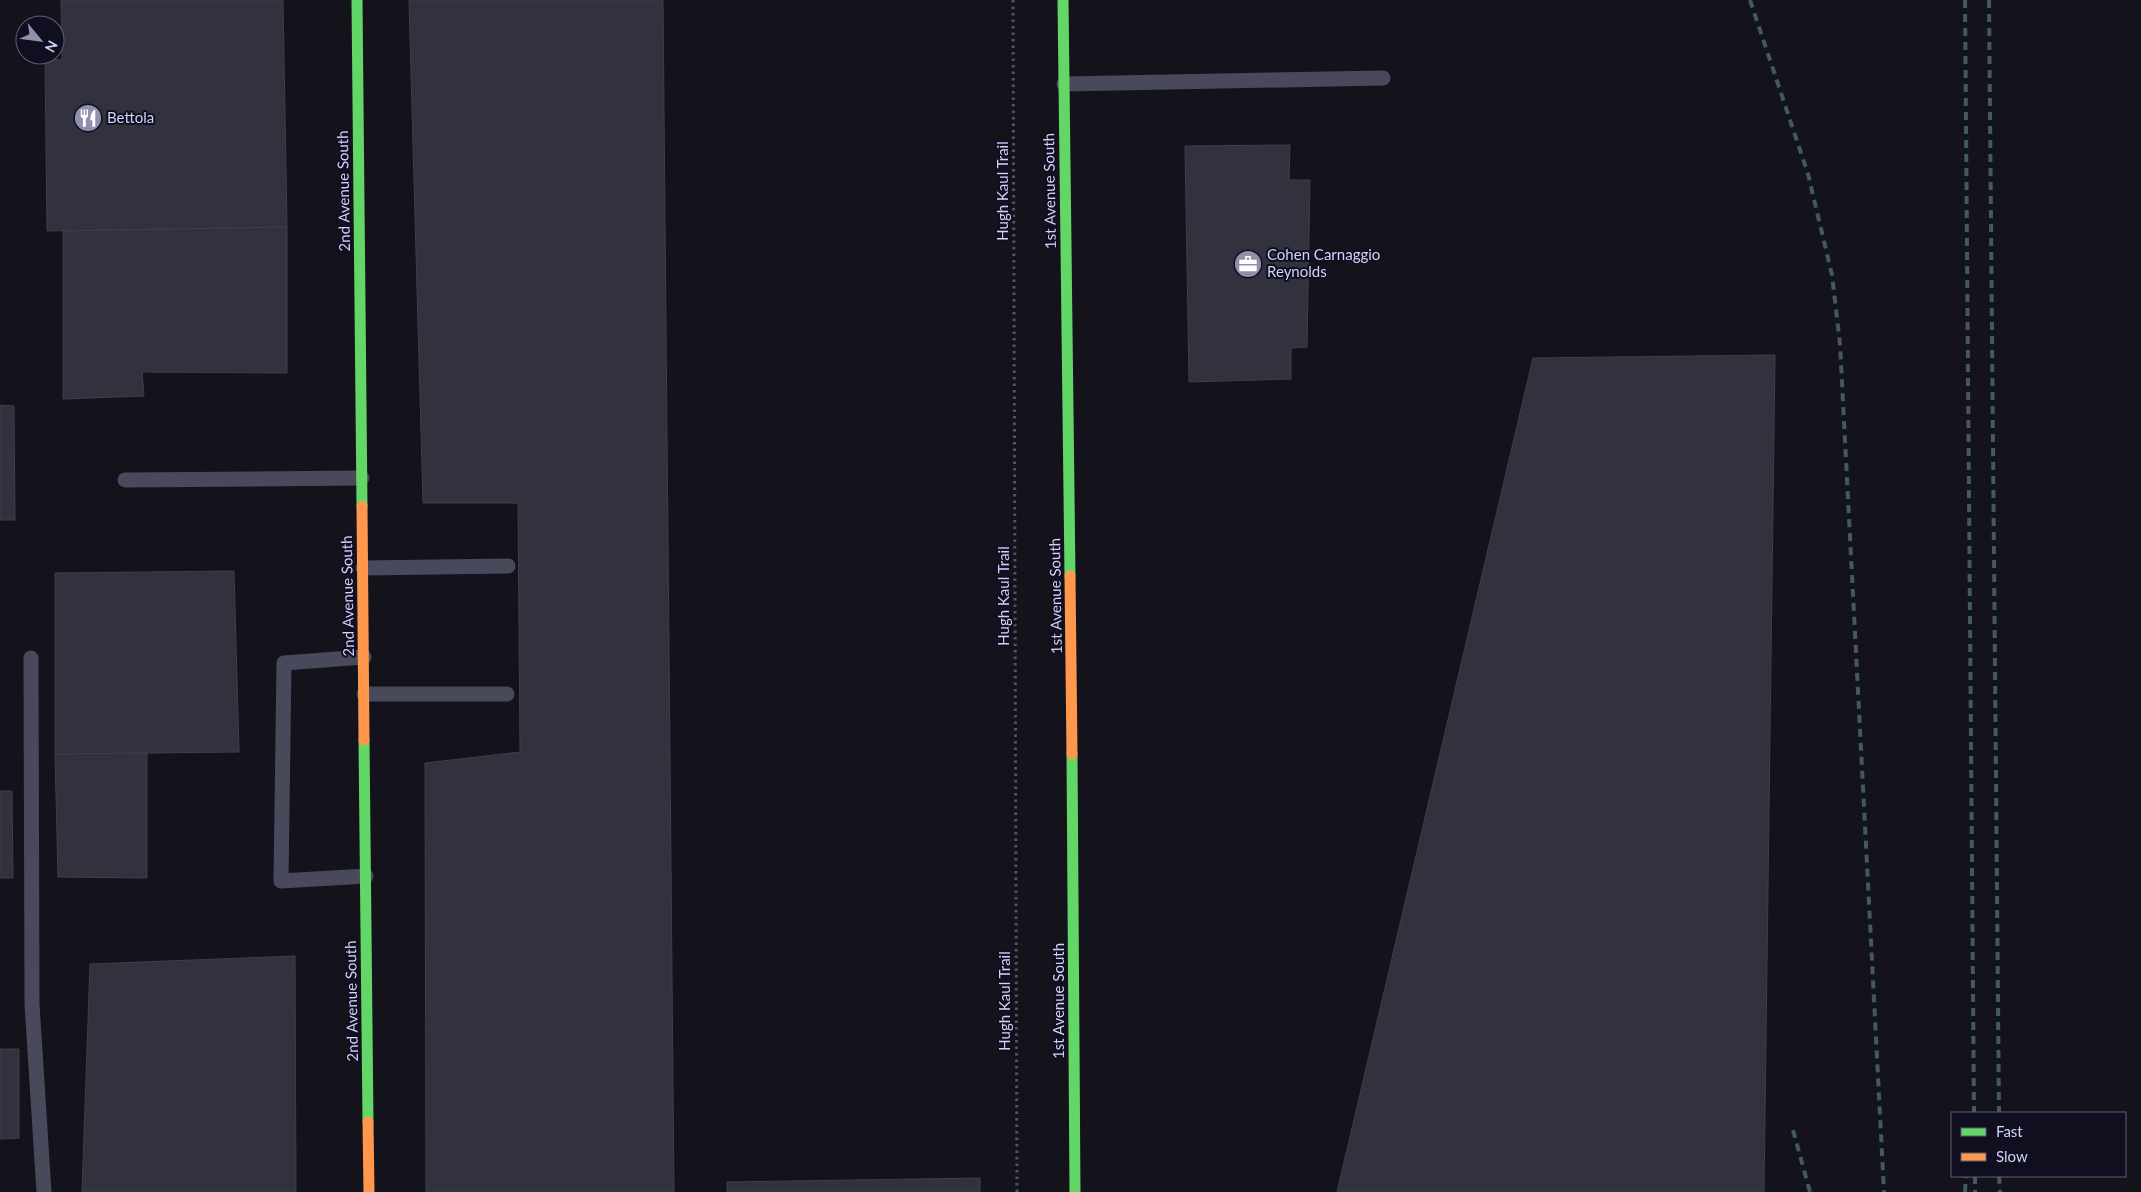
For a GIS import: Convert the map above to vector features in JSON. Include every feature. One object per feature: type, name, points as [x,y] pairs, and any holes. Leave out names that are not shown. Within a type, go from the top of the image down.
[{"type":"street","name":"2nd Avenue South","points":[[358,0],[369,1192]]},
{"type":"street","name":"1st Avenue South","points":[[1063,0],[1071,627],[1075,1192]]},
{"type":"lane","points":[[1064,84],[1383,78]]},
{"type":"lane","points":[[124,480],[362,478]]},
{"type":"lane","points":[[363,568],[508,566]]},
{"type":"lane","points":[[364,657],[284,663],[281,881],[366,876]]},
{"type":"lane","points":[[32,658],[32,1004],[44,1192]]},
{"type":"lane","points":[[364,694],[507,694]]},
{"type":"path","name":"Hugh Kaul Trail","points":[[1013,0],[1017,1192]]},
{"type":"building","points":[[61,0],[283,0],[287,227],[47,231],[45,65],[65,65],[65,15],[61,15]]},
{"type":"building","points":[[409,0],[663,0],[674,1192],[426,1192],[425,763],[520,752],[518,503],[423,503]]},
{"type":"building","name":"Cohen Carnaggio Reynolds","points":[[1290,145],[1289,180],[1310,180],[1307,347],[1291,348],[1291,379],[1189,382],[1185,146]]},
{"type":"building","points":[[287,227],[287,373],[142,372],[144,396],[63,399],[63,231]]},
{"type":"building","points":[[1775,355],[1764,1192],[1337,1192],[1533,358]]},
{"type":"building","points":[[0,405],[14,406],[15,520],[0,520]]},
{"type":"building","points":[[234,571],[239,752],[55,754],[55,573]]},
{"type":"building","points":[[147,753],[147,878],[58,877],[55,754]]},
{"type":"building","points":[[0,791],[12,791],[13,878],[0,878]]},
{"type":"building","points":[[295,956],[296,1192],[82,1192],[90,964]]},
{"type":"building","points":[[0,1049],[19,1049],[19,1138],[0,1139]]},
{"type":"building","points":[[980,1178],[980,1192],[727,1192],[727,1182]]},
{"type":"railway","points":[[1750,0],[1808,174],[1832,275],[1840,344],[1884,1192]]},
{"type":"railway","points":[[1965,0],[1974,1112]]},
{"type":"railway","points":[[1989,0],[1999,1112]]},
{"type":"railway","points":[[1793,1130],[1810,1192]]},
{"type":"railway","points":[[1965,1192],[1966,1177]]},
{"type":"railway","points":[[1975,1177],[1975,1192]]},
{"type":"railway","points":[[1999,1177],[2000,1192]]},
{"type":"traffic: fast","points":[[357,0],[362,506]]},
{"type":"traffic: fast","points":[[1063,0],[1070,576]]},
{"type":"traffic: fast","points":[[364,740],[368,1122]]},
{"type":"traffic: fast","points":[[1072,754],[1075,1192]]},
{"type":"traffic: slow","points":[[362,506],[364,740]]},
{"type":"traffic: slow","points":[[1070,576],[1072,754]]},
{"type":"traffic: slow","points":[[368,1122],[369,1192]]},
{"type":"place","name":"Bettola","points":[[88,118]]},
{"type":"place","name":"Cohen Carnaggio Reynolds","points":[[1248,264]]}]
